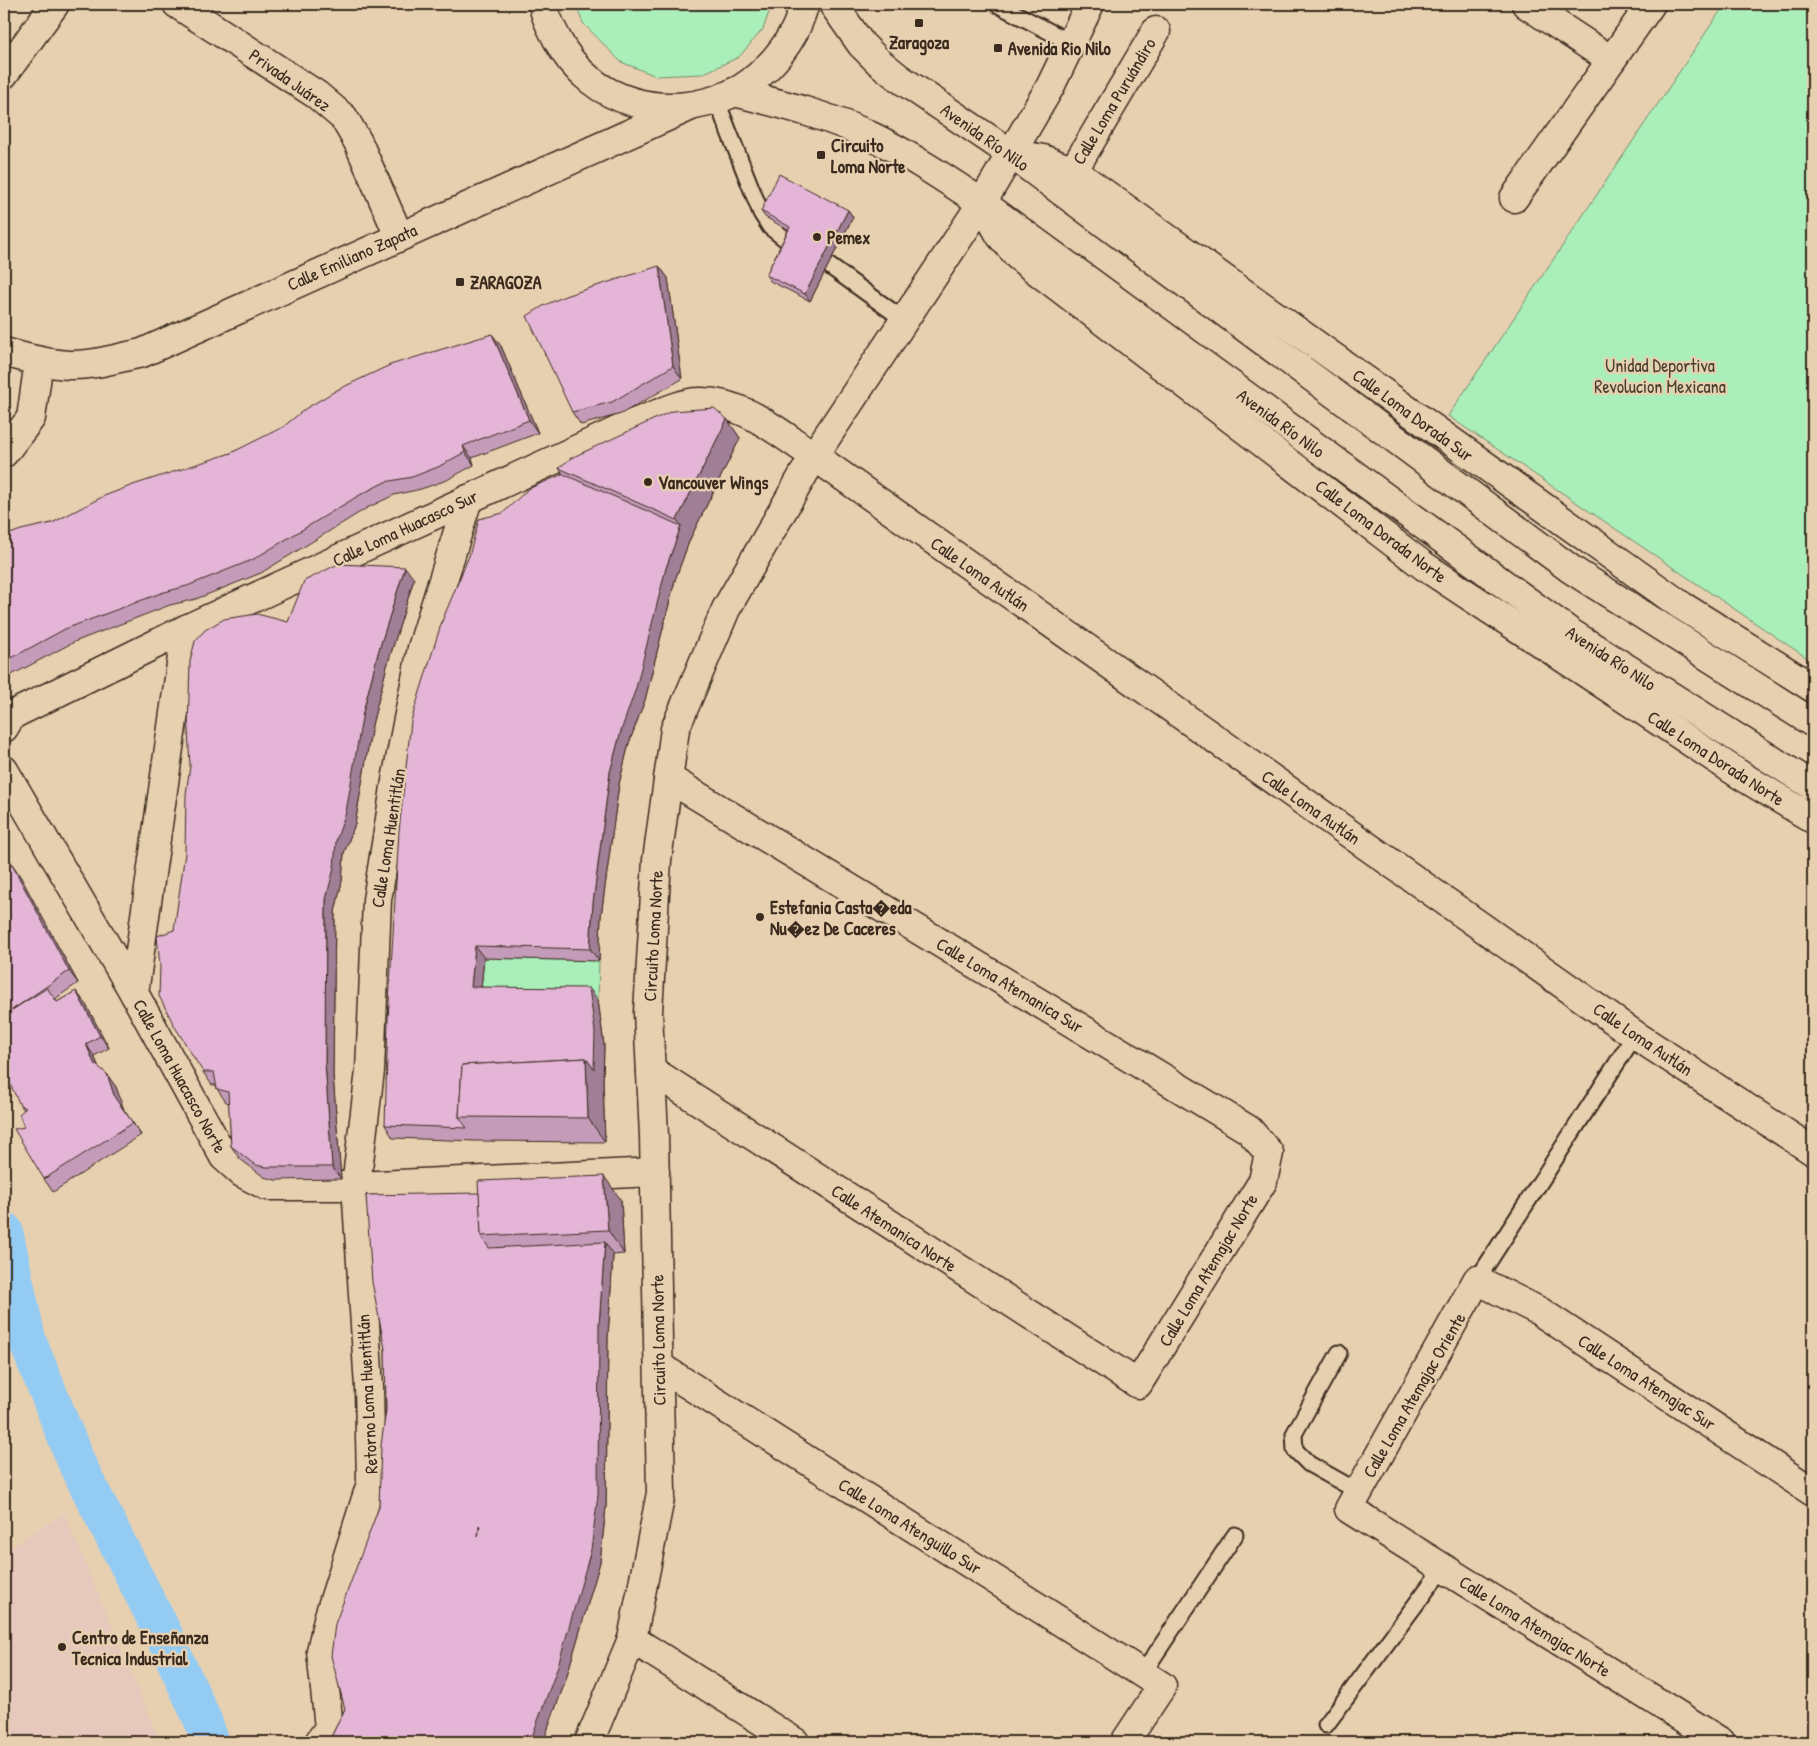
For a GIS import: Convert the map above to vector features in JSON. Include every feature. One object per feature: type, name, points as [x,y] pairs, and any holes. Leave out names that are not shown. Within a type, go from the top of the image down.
[{"type":"street","points":[[4,74],[55,4]]},
{"type":"street","name":"Privada Juárez","points":[[177,4],[317,95],[344,118],[358,142],[399,236]]},
{"type":"street","name":"Avenida Río Nilo","points":[[543,4],[545,16],[565,54],[579,71],[596,85],[614,96],[652,107],[714,99],[782,104],[828,118],[874,138],[917,160],[982,203],[1570,633],[1813,786]]},
{"type":"street","name":"Calle Emiliano Zapata","points":[[4,352],[39,361],[70,365],[104,361],[142,352],[399,236],[714,99],[772,61],[792,36],[805,4]]},
{"type":"street","name":"Avenida Río Nilo","points":[[833,4],[855,37],[879,62],[1010,154],[1572,570],[1813,723]]},
{"type":"street","name":"Circuito Loma Norte","points":[[589,1742],[632,1639],[661,1493],[655,1172],[648,1012],[656,870],[676,729],[726,609],[814,456],[982,203],[1050,87],[1090,4]]},
{"type":"street","points":[[1526,4],[1561,13],[1611,60]]},
{"type":"street","points":[[1514,198],[1651,4]]},
{"type":"street","name":"Calle Loma Puruándiro","points":[[1072,171],[1156,31]]},
{"type":"street","name":"Calle Loma Dorada Sur","points":[[1010,154],[1043,158],[1072,171],[1682,606],[1813,688]]},
{"type":"street","name":"Calle Loma Dorada Norte","points":[[982,203],[1000,235],[1019,257],[1424,566],[1734,770],[1813,819]]},
{"type":"street","points":[[4,453],[31,418],[39,361]]},
{"type":"street","name":"Calle Loma Huacasco Sur","points":[[4,728],[12,715],[186,629],[632,424],[696,402],[725,403],[753,416],[814,456]]},
{"type":"street","name":"Calle Loma Autlán","points":[[814,456],[1635,1035],[1813,1151]]},
{"type":"street","name":"Calle Loma Huentitlán","points":[[356,1186],[370,1071],[377,900],[397,775],[422,648],[468,499]]},
{"type":"street","points":[[134,993],[186,629]]},
{"type":"street","name":"Calle Loma Huacasco Norte","points":[[4,770],[134,993],[224,1157],[242,1173],[267,1186],[356,1186],[655,1172]]},
{"type":"street","name":"Calle Loma Atemanica Sur","points":[[668,778],[1249,1130],[1269,1153]]},
{"type":"street","name":"Calle Atemanica Norte","points":[[651,1070],[1138,1384]]},
{"type":"street","name":"Calle Loma Atemajac Norte","points":[[1138,1384],[1263,1181],[1269,1153]]},
{"type":"street","name":"Retorno Loma Huentitlán","points":[[319,1742],[329,1728],[321,1651],[328,1619],[371,1483],[369,1387],[356,1186]]},
{"type":"street","name":"Calle Loma Atemajac Sur","points":[[1478,1280],[1539,1311],[1813,1492]]},
{"type":"street","name":"Calle Loma Atemajac Oriente","points":[[1354,1501],[1478,1280]]},
{"type":"street","name":"Calle Loma Atenguillo Sur","points":[[659,1366],[1152,1679]]},
{"type":"street","name":"Calle Loma Atemajac Norte","points":[[1354,1501],[1442,1569],[1722,1742]]},
{"type":"street","points":[[632,1639],[795,1742]]},
{"type":"street","points":[[1125,1742],[1152,1679]]},
{"type":"lane","points":[[997,4],[1071,43]]},
{"type":"lane","points":[[714,99],[761,213],[770,227],[789,242]]},
{"type":"lane","points":[[828,265],[904,320]]},
{"type":"lane","points":[[1478,1280],[1635,1035]]},
{"type":"lane","points":[[1339,1353],[1294,1434],[1295,1450],[1354,1501]]},
{"type":"lane","points":[[1152,1679],[1235,1535]]},
{"type":"lane","points":[[1326,1725],[1442,1569]]},
{"type":"shaded area","name":"Centro de Enseñanza Tecnica Industrial","points":[[64,1513],[160,1742],[4,1742],[4,1552]]},
{"type":"green space","points":[[575,4],[772,4],[763,29],[739,57],[702,74],[656,76],[621,62],[583,23]]},
{"type":"green space","name":"Unidad Deportiva Revolucion Mexicana","points":[[1725,4],[1813,4],[1813,662],[1448,416]]},
{"type":"green space","points":[[483,958],[599,961],[598,1000],[480,1000]]},
{"type":"building","name":"Pemex","points":[[779,174],[848,210],[805,294],[766,275],[790,227],[761,211]]},
{"type":"building","points":[[659,266],[673,366],[612,402],[572,412],[527,316],[565,296]]},
{"type":"building","points":[[492,334],[529,420],[463,446],[465,452],[438,467],[412,477],[385,482],[358,496],[252,560],[187,586],[161,593],[65,629],[4,662],[4,536],[52,523],[104,496],[231,453],[283,427],[305,409],[337,390],[390,365]]},
{"type":"building","name":"Vancouver Wings","points":[[714,408],[727,419],[677,520],[559,468],[571,458],[672,411]]},
{"type":"building","points":[[563,474],[681,526],[666,568],[636,688],[621,731],[610,772],[593,903],[590,949],[475,946],[471,987],[589,988],[595,1032],[594,1069],[586,1058],[462,1065],[459,1117],[467,1128],[385,1125],[388,1019],[399,831],[411,721],[442,621],[469,556],[479,519],[503,513],[528,489]]},
{"type":"building","points":[[338,564],[405,567],[378,653],[363,712],[346,812],[336,841],[334,868],[326,899],[325,1062],[332,1167],[266,1167],[255,1165],[231,1146],[228,1092],[217,1089],[214,1072],[203,1072],[175,1027],[159,996],[160,966],[157,936],[174,930],[185,853],[186,794],[190,766],[188,730],[190,661],[195,641],[205,630],[224,619],[257,614],[288,622],[304,581]]},
{"type":"building","points":[[4,854],[8,865],[11,863],[69,971],[12,1010],[47,988],[57,1002],[76,991],[100,1036],[86,1044],[94,1063],[107,1074],[115,1098],[133,1123],[44,1179],[14,1129],[24,1127],[19,1114],[26,1108],[20,1105],[4,1071]]},
{"type":"building","points":[[586,1058],[588,1118],[459,1117],[462,1065]]},
{"type":"building","points":[[604,1176],[608,1230],[481,1236],[478,1181]]},
{"type":"building","points":[[479,1193],[481,1236],[489,1248],[605,1242],[599,1325],[598,1495],[591,1550],[557,1669],[530,1742],[324,1742],[330,1739],[345,1709],[331,1656],[335,1624],[379,1507],[381,1445],[386,1410],[385,1349],[372,1282],[366,1195]]},
{"type":"waterway","points":[[4,1231],[27,1340],[77,1464],[162,1631],[204,1723],[210,1742]]},
{"type":"place","name":"Zaragoza","points":[[919,23]]},
{"type":"place","name":"Avenida Rio Nilo","points":[[998,48]]},
{"type":"place","name":"Circuito Loma Norte","points":[[821,155]]},
{"type":"place","name":"Pemex","points":[[817,237]]},
{"type":"place","name":"ZARAGOZA","points":[[460,282]]},
{"type":"place","name":"Vancouver Wings","points":[[648,482]]},
{"type":"place","name":"Estefania Casta�eda Nu�ez De Caceres","points":[[760,917]]},
{"type":"place","name":"Centro de Enseñanza Tecnica Industrial","points":[[62,1647]]}]
